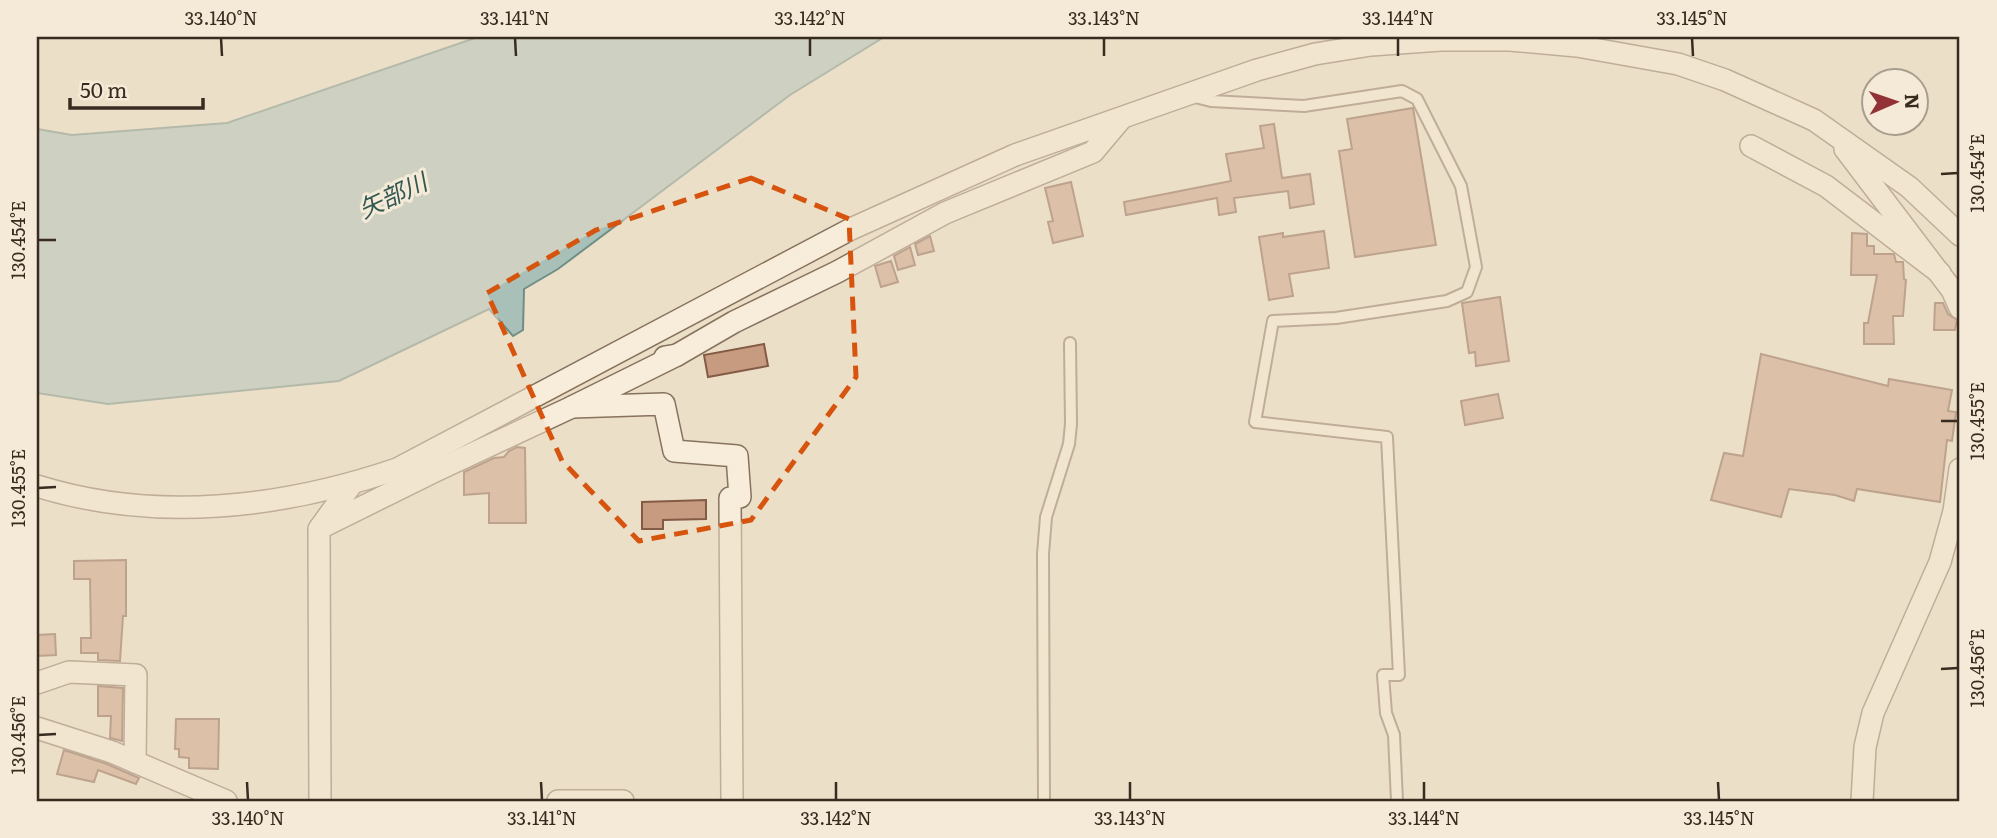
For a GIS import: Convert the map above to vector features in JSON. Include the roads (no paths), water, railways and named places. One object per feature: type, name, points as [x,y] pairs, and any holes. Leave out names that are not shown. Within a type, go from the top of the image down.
[{"type":"street","points":[[37,485],[58,492],[107,501],[205,507],[254,504],[351,485],[397,469],[851,229],[1014,155],[1257,70],[1315,54],[1371,45],[1441,40],[1510,40],[1577,46],[1678,64],[1725,80],[1814,120],[1909,187],[1960,235]]},
{"type":"street","points":[[319,529],[677,355],[734,322],[837,272],[945,213],[1093,152],[1121,118]]},
{"type":"street","points":[[1829,130],[1940,273],[1960,308]]},
{"type":"street","points":[[1751,146],[1826,186],[1940,273]]},
{"type":"street","points":[[591,367],[677,355]]},
{"type":"street","points":[[572,407],[663,404],[674,451],[737,456],[740,497],[730,498],[732,801]]},
{"type":"street","points":[[1862,801],[1865,747],[1873,713],[1940,562],[1954,511],[1960,469]]},
{"type":"street","points":[[320,801],[319,529],[351,485]]},
{"type":"street","points":[[37,683],[69,672],[136,675],[135,762]]},
{"type":"street","points":[[37,728],[135,762],[226,801]]},
{"type":"street","points":[[558,801],[623,801]]},
{"type":"lane","points":[[1187,95],[1211,101],[1304,106],[1402,91],[1417,99],[1461,187],[1476,267],[1467,292],[1447,301],[1336,318],[1273,321],[1255,422],[1387,436],[1399,675],[1383,675],[1386,713],[1394,735],[1397,801]]},
{"type":"lane","points":[[1044,801],[1043,554],[1046,517],[1069,444],[1070,343]]},
{"type":"water","name":"矢部川","points":[[478,37],[884,37],[790,95],[558,269],[524,289],[523,330],[513,336],[489,309],[339,381],[108,404],[37,393],[37,129],[72,135],[227,123]]}]
